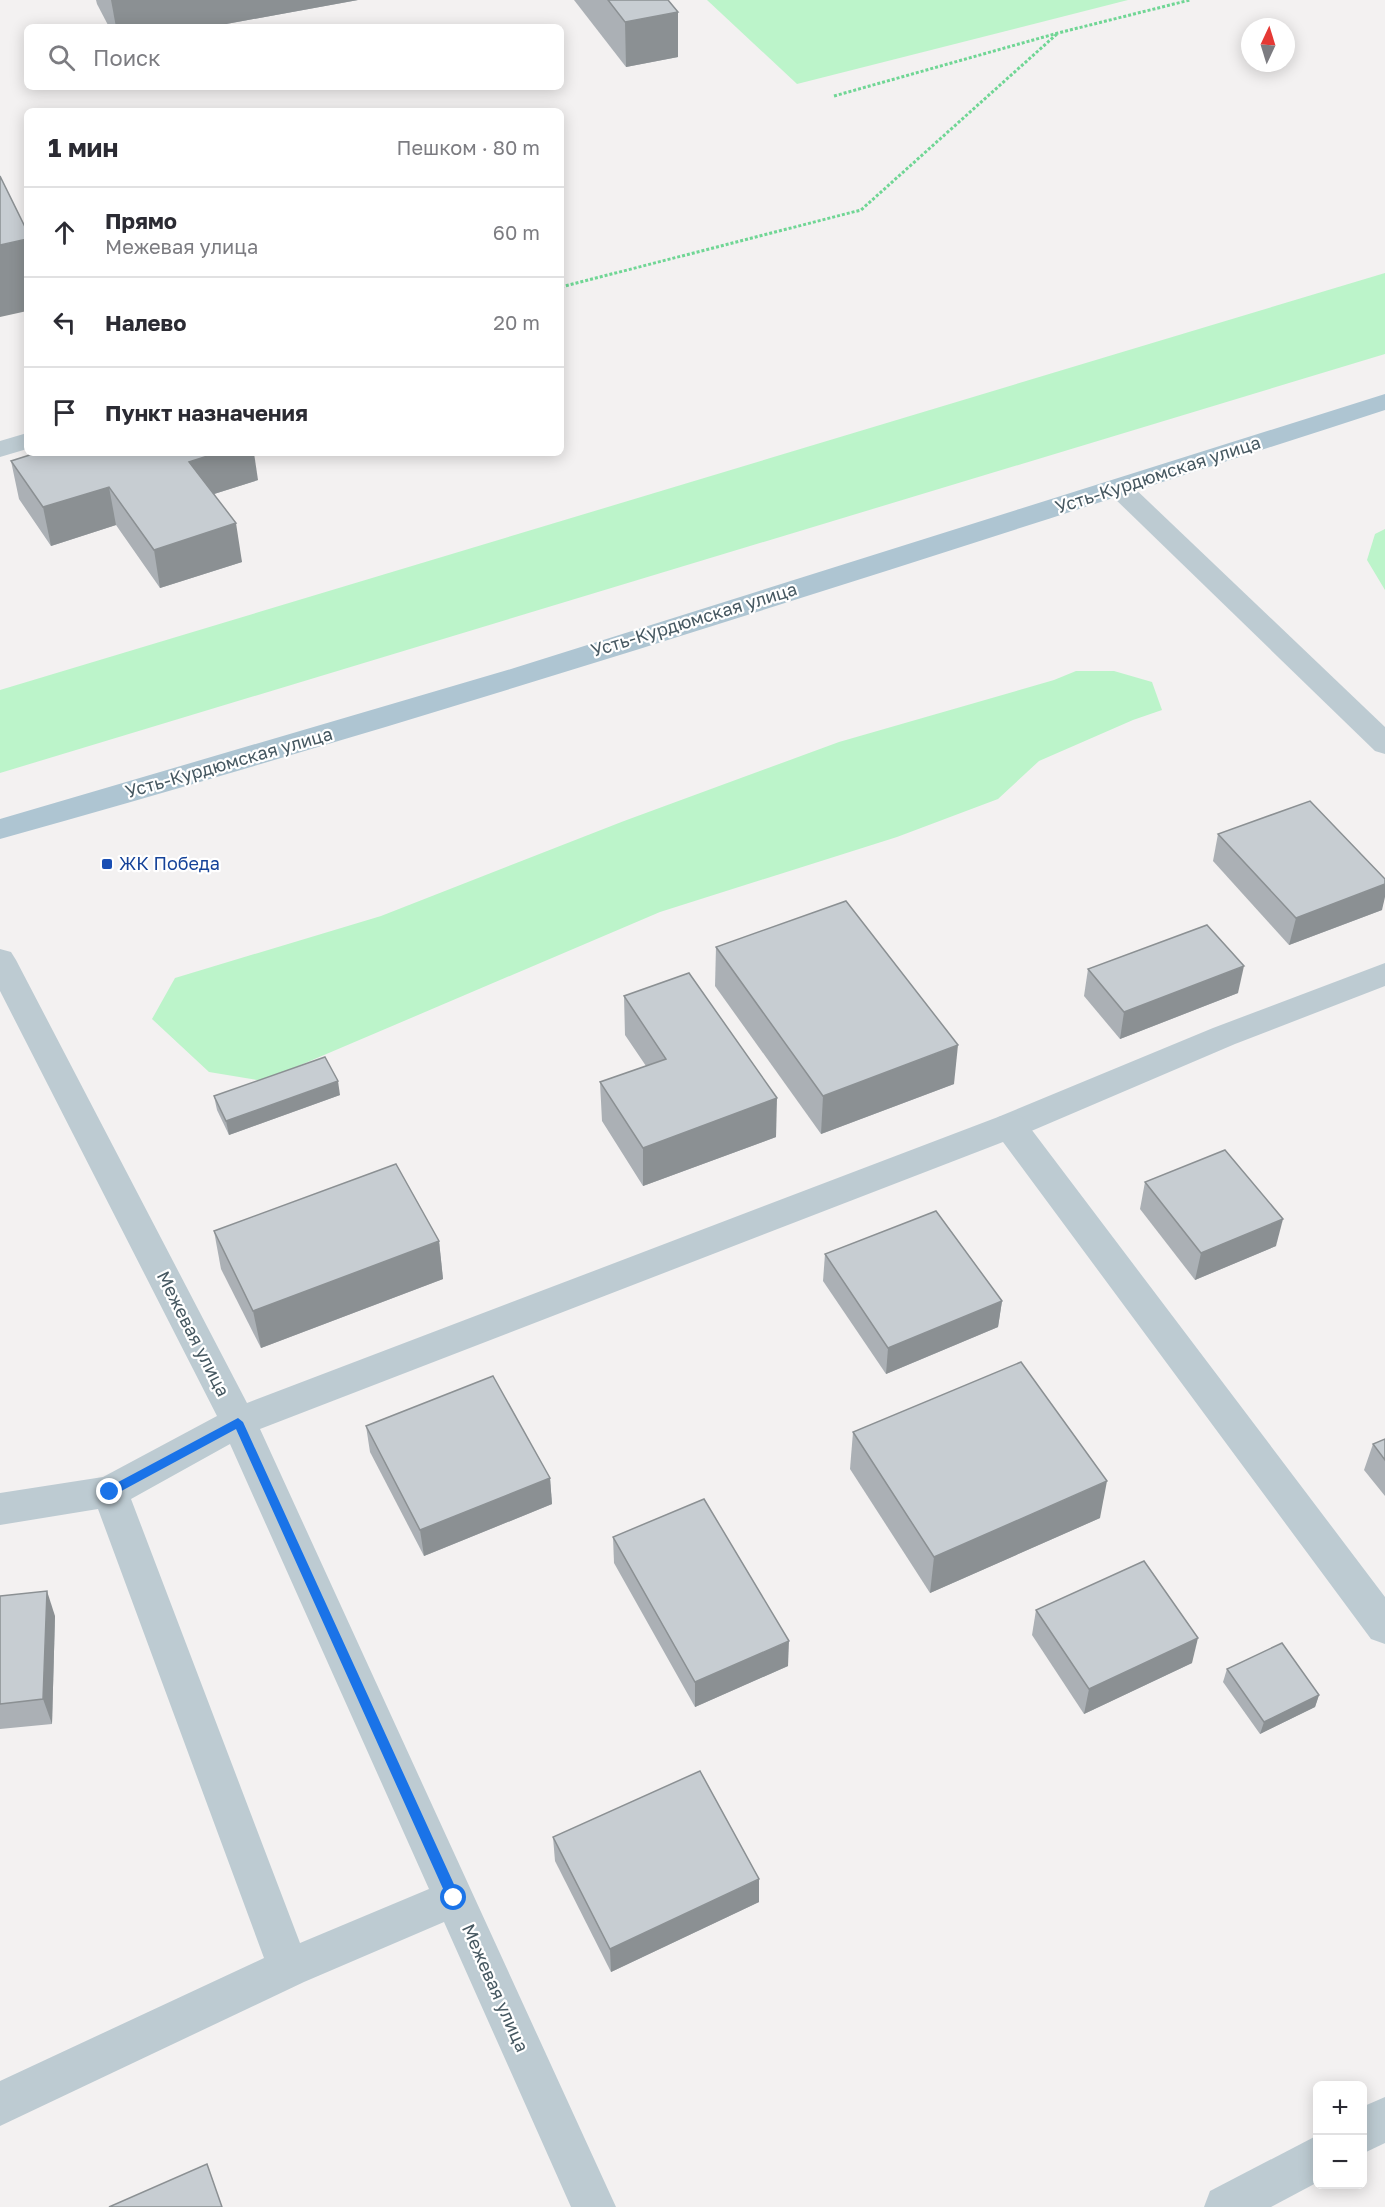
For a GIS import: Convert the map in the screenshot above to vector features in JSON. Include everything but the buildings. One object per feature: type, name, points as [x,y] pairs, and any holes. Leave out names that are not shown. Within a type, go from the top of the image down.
[{"type":"main road","name":"Усть-Курдюмская улица","points":[[0,829],[250,758],[1119,488],[1385,402]]},
{"type":"street","points":[[0,449],[24,442]]},
{"type":"street","points":[[1119,488],[1385,744]]},
{"type":"street","name":"Межевая улица","points":[[0,960],[238,1422],[594,2207]]},
{"type":"street","points":[[0,1509],[110,1492],[238,1422],[1010,1126],[1224,1036],[1385,974]]},
{"type":"street","points":[[1010,1126],[1385,1627]]},
{"type":"street","points":[[110,1492],[290,1968]]},
{"type":"street","points":[[0,2104],[290,1968],[454,1898]]},
{"type":"street","points":[[1367,2129],[1385,2120]]},
{"type":"street","points":[[1226,2207],[1313,2159]]},
{"type":"path","points":[[834,96],[1058,33],[1190,0]]},
{"type":"path","points":[[564,286],[861,210],[1058,33]]},
{"type":"green space","points":[[707,0],[1128,0],[797,84]]},
{"type":"green space","points":[[1385,273],[1385,354],[0,773],[0,690]]},
{"type":"green space","points":[[1385,529],[1385,590],[1367,560],[1375,534]]},
{"type":"green space","points":[[1076,671],[1114,671],[1152,682],[1162,710],[1133,720],[1039,761],[998,799],[897,837],[660,912],[263,1081],[209,1072],[152,1019],[175,978],[381,916],[624,821],[839,742],[1054,680]]},
{"type":"place","name":"ЖК Победа","points":[[107,864]]},
{"type":"route","points":[[110,1492],[238,1422],[454,1898]]}]
